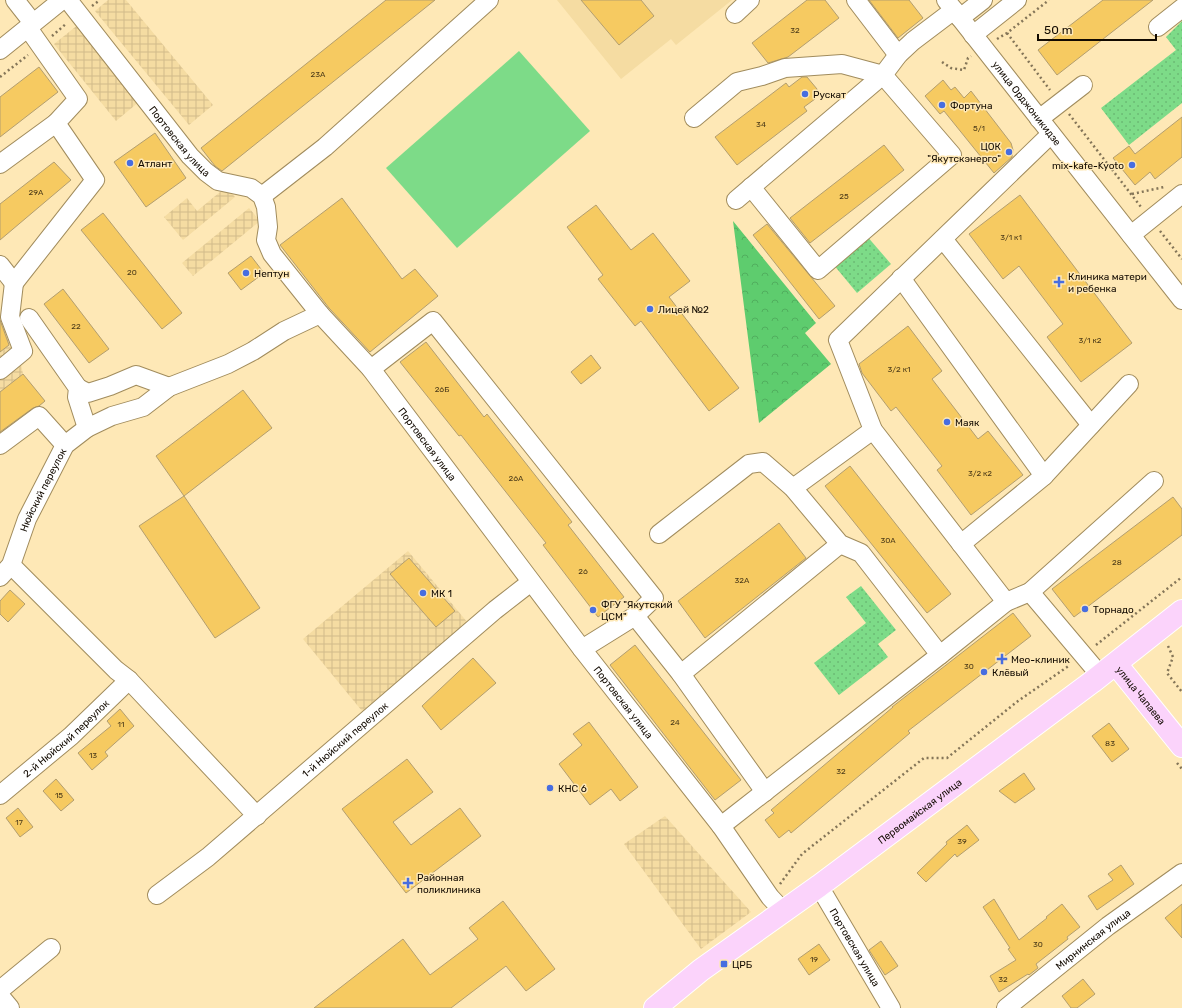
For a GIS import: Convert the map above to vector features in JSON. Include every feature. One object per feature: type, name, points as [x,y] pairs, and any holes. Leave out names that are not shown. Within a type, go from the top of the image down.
[{"type":"main road","name":"Первомайская улица","points":[[655,1008],[777,904],[820,886],[1108,670],[1182,611]]},
{"type":"main road","name":"улица Чапаева","points":[[1108,670],[1182,746]]},
{"type":"street","points":[[0,164],[56,123],[78,99],[15,0]]},
{"type":"street","points":[[0,50],[62,0]]},
{"type":"street","name":"Портовская улица","points":[[68,0],[190,156],[206,172],[218,181],[251,188],[262,196],[266,207],[268,227],[266,240],[272,254],[320,314],[371,369],[582,649],[721,826],[777,904]]},
{"type":"street","points":[[262,196],[325,147],[489,0]]},
{"type":"street","points":[[735,14],[750,0]]},
{"type":"street","points":[[856,0],[898,55]]},
{"type":"street","points":[[736,200],[883,75],[898,55],[913,41],[953,10],[983,0]]},
{"type":"street","points":[[973,35],[1017,0]]},
{"type":"street","points":[[1158,27],[1182,8]]},
{"type":"street","name":"улица Орджоникидзе","points":[[953,10],[1182,300]]},
{"type":"street","points":[[694,118],[737,82],[762,76],[785,68],[842,64],[883,75],[952,155],[818,270],[751,187]]},
{"type":"street","points":[[1039,119],[1083,85]]},
{"type":"street","points":[[0,370],[23,351],[10,317],[6,276],[95,180],[56,123]]},
{"type":"street","points":[[1006,602],[873,430],[838,340],[1051,134]]},
{"type":"street","points":[[1131,235],[1150,219],[1175,190]]},
{"type":"street","points":[[942,239],[1091,425]]},
{"type":"street","points":[[902,278],[1044,476]]},
{"type":"street","name":"Нюйский переулок","points":[[5,571],[27,519],[65,445],[87,428],[112,416],[143,407],[169,387],[228,364],[253,351],[284,331],[320,314]]},
{"type":"street","points":[[29,318],[78,388],[88,393],[136,375],[169,387]]},
{"type":"street","points":[[371,369],[433,321],[654,598],[635,616],[582,649]]},
{"type":"street","points":[[962,544],[1044,476],[1129,384]]},
{"type":"street","points":[[78,388],[77,397],[87,428]]},
{"type":"street","points":[[0,445],[39,416],[65,445]]},
{"type":"street","points":[[793,488],[873,430]]},
{"type":"street","points":[[659,534],[749,464],[764,462],[793,488],[840,544],[861,553],[940,655]]},
{"type":"street","points":[[721,826],[1006,602],[1030,592],[1154,481]]},
{"type":"street","points":[[681,674],[840,544]]},
{"type":"street","points":[[5,571],[128,680],[257,816]]},
{"type":"street","name":"1-й Нюйский переулок","points":[[157,895],[208,857],[257,816],[495,610],[531,582]]},
{"type":"street","points":[[1030,592],[1083,656],[1108,670]]},
{"type":"street","points":[[635,616],[681,674],[765,792]]},
{"type":"street","name":"2-й Нюйский переулок","points":[[0,795],[71,736],[128,680]]},
{"type":"street","name":"Мирнинская улица","points":[[1006,1008],[1108,926],[1182,873]]},
{"type":"street","name":"Портовская улица","points":[[820,886],[891,1008]]},
{"type":"street","points":[[0,990],[51,948]]},
{"type":"street","points":[[0,996],[10,1008]]},
{"type":"path","points":[[1007,33],[1182,259]]},
{"type":"path","points":[[1132,194],[1175,190]]},
{"type":"path","points":[[777,904],[802,854],[924,758],[947,758],[1018,701],[1083,656],[1182,577]]},
{"type":"path","points":[[1168,646],[1173,658],[1167,673],[1182,692]]},
{"type":"shaded area","points":[[108,0],[126,0],[213,105],[189,125],[95,11]]},
{"type":"shaded area","points":[[557,0],[732,0],[676,45],[671,39],[621,79]]},
{"type":"shaded area","points":[[79,24],[140,101],[116,121],[54,44]]},
{"type":"shaded area","points":[[226,187],[235,197],[183,240],[164,217],[187,198],[197,211]]},
{"type":"shaded area","points":[[249,208],[260,221],[193,276],[182,263]]},
{"type":"shaded area","points":[[0,318],[16,339],[23,374],[45,401],[0,437]]},
{"type":"shaded area","points":[[408,551],[468,623],[362,711],[303,639]]},
{"type":"shaded area","points":[[665,816],[751,912],[701,949],[624,844]]},
{"type":"green space","points":[[1182,21],[1182,103],[1129,145],[1101,108],[1176,50],[1166,37]]},
{"type":"green space","points":[[519,51],[590,131],[457,248],[386,168]]},
{"type":"green space","points":[[733,221],[816,323],[805,333],[831,364],[759,423]]},
{"type":"green space","points":[[866,235],[891,264],[857,293],[833,264]]},
{"type":"green space","points":[[861,586],[896,630],[878,644],[888,657],[839,695],[814,663],[866,623],[846,597]]},
{"type":"building","points":[[386,0],[435,0],[222,171],[215,166],[201,148]]},
{"type":"building","points":[[581,0],[641,0],[654,16],[619,45]]},
{"type":"building","points":[[807,0],[825,0],[839,18],[788,57],[768,63],[752,43]]},
{"type":"building","points":[[869,0],[909,0],[923,18],[898,38]]},
{"type":"building","points":[[1103,0],[1153,0],[1057,75],[1038,50]]},
{"type":"building","points":[[39,67],[58,92],[0,137],[0,97]]},
{"type":"building","points":[[802,77],[807,77],[817,89],[815,99],[804,107],[807,111],[737,165],[715,137],[786,83],[789,87]]},
{"type":"building","points":[[943,80],[951,90],[955,87],[964,98],[971,91],[1011,143],[1013,150],[1012,157],[994,173],[944,111],[940,114],[925,96]]},
{"type":"building","points":[[1182,117],[1182,157],[1155,179],[1150,172],[1135,185],[1113,158],[1129,146],[1135,154]]},
{"type":"building","points":[[155,133],[186,178],[146,207],[114,162]]},
{"type":"building","points":[[884,145],[904,170],[810,243],[790,218]]},
{"type":"building","points":[[54,162],[71,180],[0,240],[0,204]]},
{"type":"building","points":[[1020,195],[1132,343],[1081,382],[1047,337],[1063,324],[1019,266],[1003,279],[969,234]]},
{"type":"building","points":[[342,198],[402,279],[415,269],[438,296],[370,352],[329,308],[280,245]]},
{"type":"building","name":"Лицей №2","points":[[596,205],[631,250],[653,233],[690,281],[669,297],[739,388],[709,411],[641,321],[635,326],[598,279],[603,275],[567,227]]},
{"type":"building","points":[[103,213],[182,313],[162,329],[81,230]]},
{"type":"building","points":[[767,224],[835,306],[819,319],[753,235]]},
{"type":"building","name":"Нептун","points":[[251,256],[264,273],[241,290],[228,273]]},
{"type":"building","points":[[63,289],[109,349],[89,363],[44,304]]},
{"type":"building","points":[[0,320],[9,345],[0,352]]},
{"type":"building","points":[[908,326],[942,371],[932,379],[978,439],[988,431],[1023,475],[971,515],[937,470],[942,466],[896,407],[891,411],[862,373],[859,364]]},
{"type":"building","points":[[426,342],[484,417],[487,414],[572,522],[568,525],[624,597],[598,617],[543,545],[546,543],[461,435],[459,436],[400,362]]},
{"type":"building","points":[[591,355],[601,368],[581,384],[571,372]]},
{"type":"building","points":[[23,374],[45,401],[0,432],[0,392]]},
{"type":"building","points":[[243,390],[272,428],[184,496],[156,456]]},
{"type":"building","points":[[850,466],[951,594],[927,613],[825,486]]},
{"type":"building","points":[[184,496],[260,608],[215,638],[139,526]]},
{"type":"building","points":[[1173,497],[1182,509],[1182,535],[1074,617],[1052,589]]},
{"type":"building","points":[[779,523],[806,558],[705,638],[678,601]]},
{"type":"building","name":"МК 1","points":[[409,558],[455,611],[436,627],[390,574]]},
{"type":"building","points":[[10,590],[25,604],[8,622],[0,614],[0,601]]},
{"type":"building","points":[[1013,613],[1031,636],[908,731],[910,733],[791,833],[789,830],[779,838],[765,820],[774,813],[771,810],[892,707]]},
{"type":"building","points":[[635,645],[741,780],[715,800],[610,665]]},
{"type":"building","points":[[473,658],[496,683],[441,730],[422,706]]},
{"type":"building","points":[[120,709],[134,726],[105,752],[108,756],[92,770],[78,753],[111,726],[107,721]]},
{"type":"building","points":[[589,722],[638,787],[620,801],[611,789],[590,805],[559,764],[582,745],[573,734]]},
{"type":"building","points":[[1109,723],[1129,749],[1112,762],[1092,736]]},
{"type":"building","points":[[407,759],[433,792],[393,822],[411,845],[460,808],[481,836],[406,893],[342,809]]},
{"type":"building","points":[[1024,773],[1035,789],[1015,803],[999,791]]},
{"type":"building","points":[[56,779],[74,800],[61,811],[43,791]]},
{"type":"building","points":[[18,808],[33,827],[20,837],[6,818]]},
{"type":"building","points":[[967,825],[979,840],[957,857],[955,854],[926,882],[917,873],[947,844],[946,842]]},
{"type":"building","points":[[1121,865],[1134,884],[1097,910],[1088,896],[1113,880],[1108,874]]},
{"type":"building","points":[[994,899],[1019,940],[1062,904],[1080,927],[1067,937],[1068,939],[1036,964],[1038,968],[1029,975],[1028,974],[999,992],[990,976],[1016,960],[1008,949],[1010,948],[983,907]]},
{"type":"building","points":[[503,901],[555,969],[526,991],[506,966],[451,1008],[314,1008],[403,939],[430,975],[478,939],[469,928]]},
{"type":"building","points":[[1182,904],[1182,938],[1165,918]]},
{"type":"building","points":[[881,941],[898,966],[885,975],[869,950]]},
{"type":"building","points":[[819,944],[830,960],[809,975],[798,959]]},
{"type":"building","points":[[1083,979],[1095,994],[1077,1008],[1071,1008],[1062,996]]},
{"type":"place","name":"Рускат","points":[[805,94]]},
{"type":"place","name":"Фортуна","points":[[942,105]]},
{"type":"place","name":"ЦОК \"Якутскэнерго\"","points":[[1009,152]]},
{"type":"place","name":"Атлант","points":[[130,163]]},
{"type":"place","name":"mix-kafe-Kyoto","points":[[1132,165]]},
{"type":"place","name":"Нептун","points":[[246,273]]},
{"type":"place","name":"Клиника матери и ребенка","points":[[1059,282]]},
{"type":"place","name":"Лицей №2","points":[[650,309]]},
{"type":"place","name":"Маяк","points":[[947,422]]},
{"type":"place","name":"МК 1","points":[[423,593]]},
{"type":"place","name":"Торнадо","points":[[1085,609]]},
{"type":"place","name":"ФГУ \"Якутский ЦСМ\"","points":[[593,610]]},
{"type":"place","name":"Мео-клиник","points":[[1002,659]]},
{"type":"place","name":"Клёвый","points":[[984,672]]},
{"type":"place","name":"КНС 6","points":[[550,788]]},
{"type":"place","name":"Районная поликлиника","points":[[408,883]]},
{"type":"place","name":"ЦРБ","points":[[724,964]]}]
